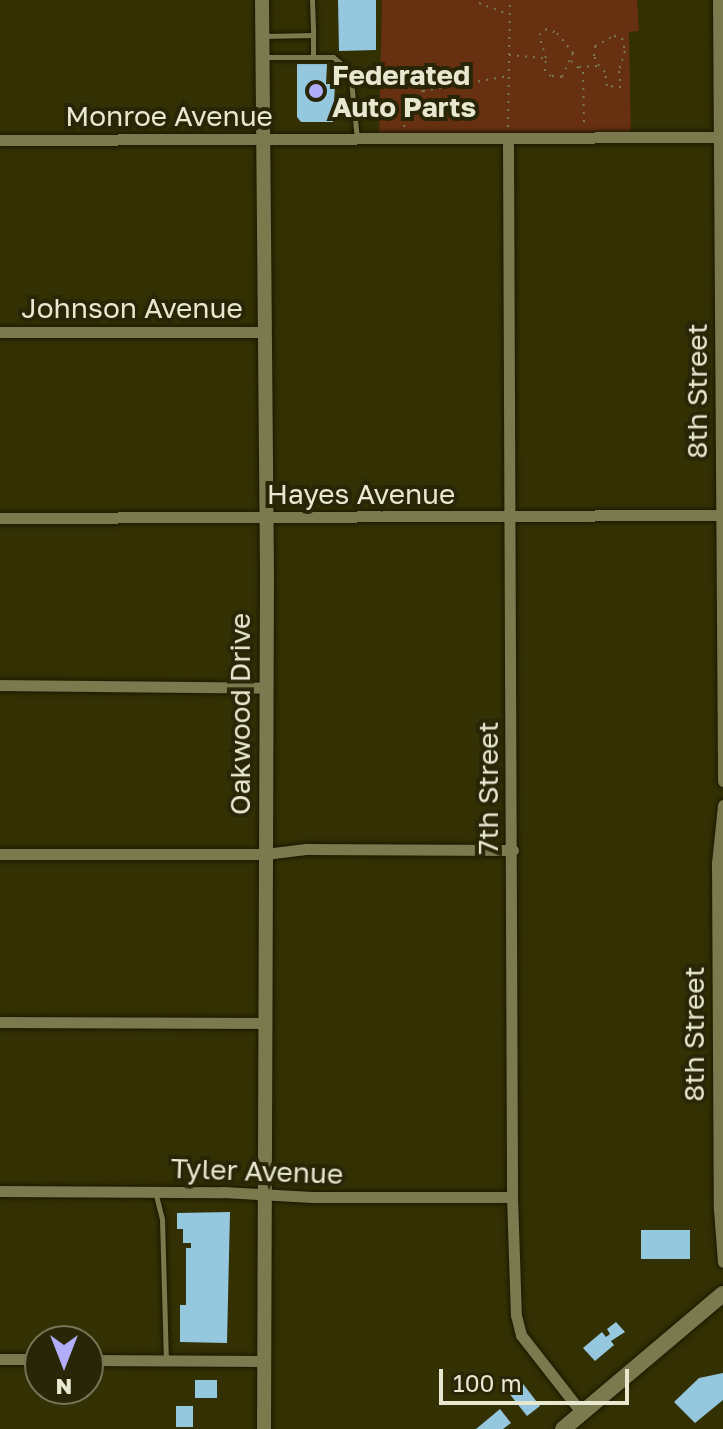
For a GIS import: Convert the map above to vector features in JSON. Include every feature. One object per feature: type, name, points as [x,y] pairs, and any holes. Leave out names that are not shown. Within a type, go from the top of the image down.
[{"type":"main road","points":[[563,1429],[723,1294]]},
{"type":"street","name":"Oakwood Drive","points":[[262,0],[266,688],[264,1429]]},
{"type":"street","name":"8th Street","points":[[718,0],[723,781]]},
{"type":"street","name":"Monroe Avenue","points":[[0,140],[403,140],[508,134],[584,138],[721,137]]},
{"type":"street","name":"7th Street","points":[[508,134],[512,1197],[517,1325],[521,1335],[582,1413]]},
{"type":"street","name":"Johnson Avenue","points":[[0,332],[265,332]]},
{"type":"street","name":"Hayes Avenue","points":[[0,518],[722,515]]},
{"type":"street","points":[[0,685],[266,688]]},
{"type":"street","name":"8th Street","points":[[723,805],[717,863],[719,1209],[723,1262]]},
{"type":"street","points":[[0,854],[265,854],[306,849],[513,850]]},
{"type":"street","points":[[0,1022],[265,1023]]},
{"type":"street","name":"Tyler Avenue","points":[[0,1191],[512,1197]]},
{"type":"street","points":[[0,1359],[24,1359]]},
{"type":"street","points":[[104,1360],[264,1361]]},
{"type":"lane","points":[[312,0],[313,57]]},
{"type":"lane","points":[[263,36],[313,35]]},
{"type":"lane","points":[[263,57],[333,57],[350,71],[357,140]]},
{"type":"lane","points":[[155,1191],[162,1219],[166,1360]]},
{"type":"path","points":[[508,134],[510,0]]},
{"type":"path","points":[[479,3],[509,14]]},
{"type":"path","points":[[545,29],[554,31],[572,51],[564,75],[554,77],[545,71],[546,58],[539,35],[545,29]]},
{"type":"path","points":[[579,67],[599,66],[607,72],[607,86],[618,89],[622,85],[617,71],[625,51],[619,36],[595,46],[594,56],[599,66]]},
{"type":"path","points":[[509,55],[546,58]]},
{"type":"path","points":[[570,61],[583,74],[584,138]]},
{"type":"path","points":[[403,140],[408,101],[423,91],[509,76]]},
{"type":"shaded area","points":[[382,0],[637,0],[639,31],[629,32],[631,138],[379,140]]},
{"type":"building","points":[[338,0],[376,0],[376,50],[339,51]]},
{"type":"building","name":"Federated Auto Parts","points":[[297,64],[327,64],[326,84],[335,84],[333,122],[301,122],[297,117]]},
{"type":"building","points":[[230,1212],[227,1343],[180,1342],[180,1305],[186,1305],[186,1248],[191,1248],[191,1243],[183,1243],[183,1229],[177,1229],[177,1213]]},
{"type":"building","points":[[641,1230],[690,1230],[690,1259],[641,1259]]},
{"type":"building","points":[[616,1322],[625,1332],[611,1341],[614,1345],[595,1361],[583,1348],[602,1332],[606,1337],[610,1334],[607,1329]]},
{"type":"building","points":[[723,1373],[723,1400],[695,1423],[674,1402],[699,1378]]},
{"type":"building","points":[[517,1376],[540,1406],[527,1416],[504,1387]]},
{"type":"building","points":[[195,1380],[217,1380],[217,1398],[195,1398]]},
{"type":"building","points":[[176,1406],[193,1406],[193,1427],[176,1427]]},
{"type":"building","points":[[500,1409],[511,1423],[503,1429],[476,1429]]},
{"type":"place","name":"Federated Auto Parts","points":[[316,91]]}]
